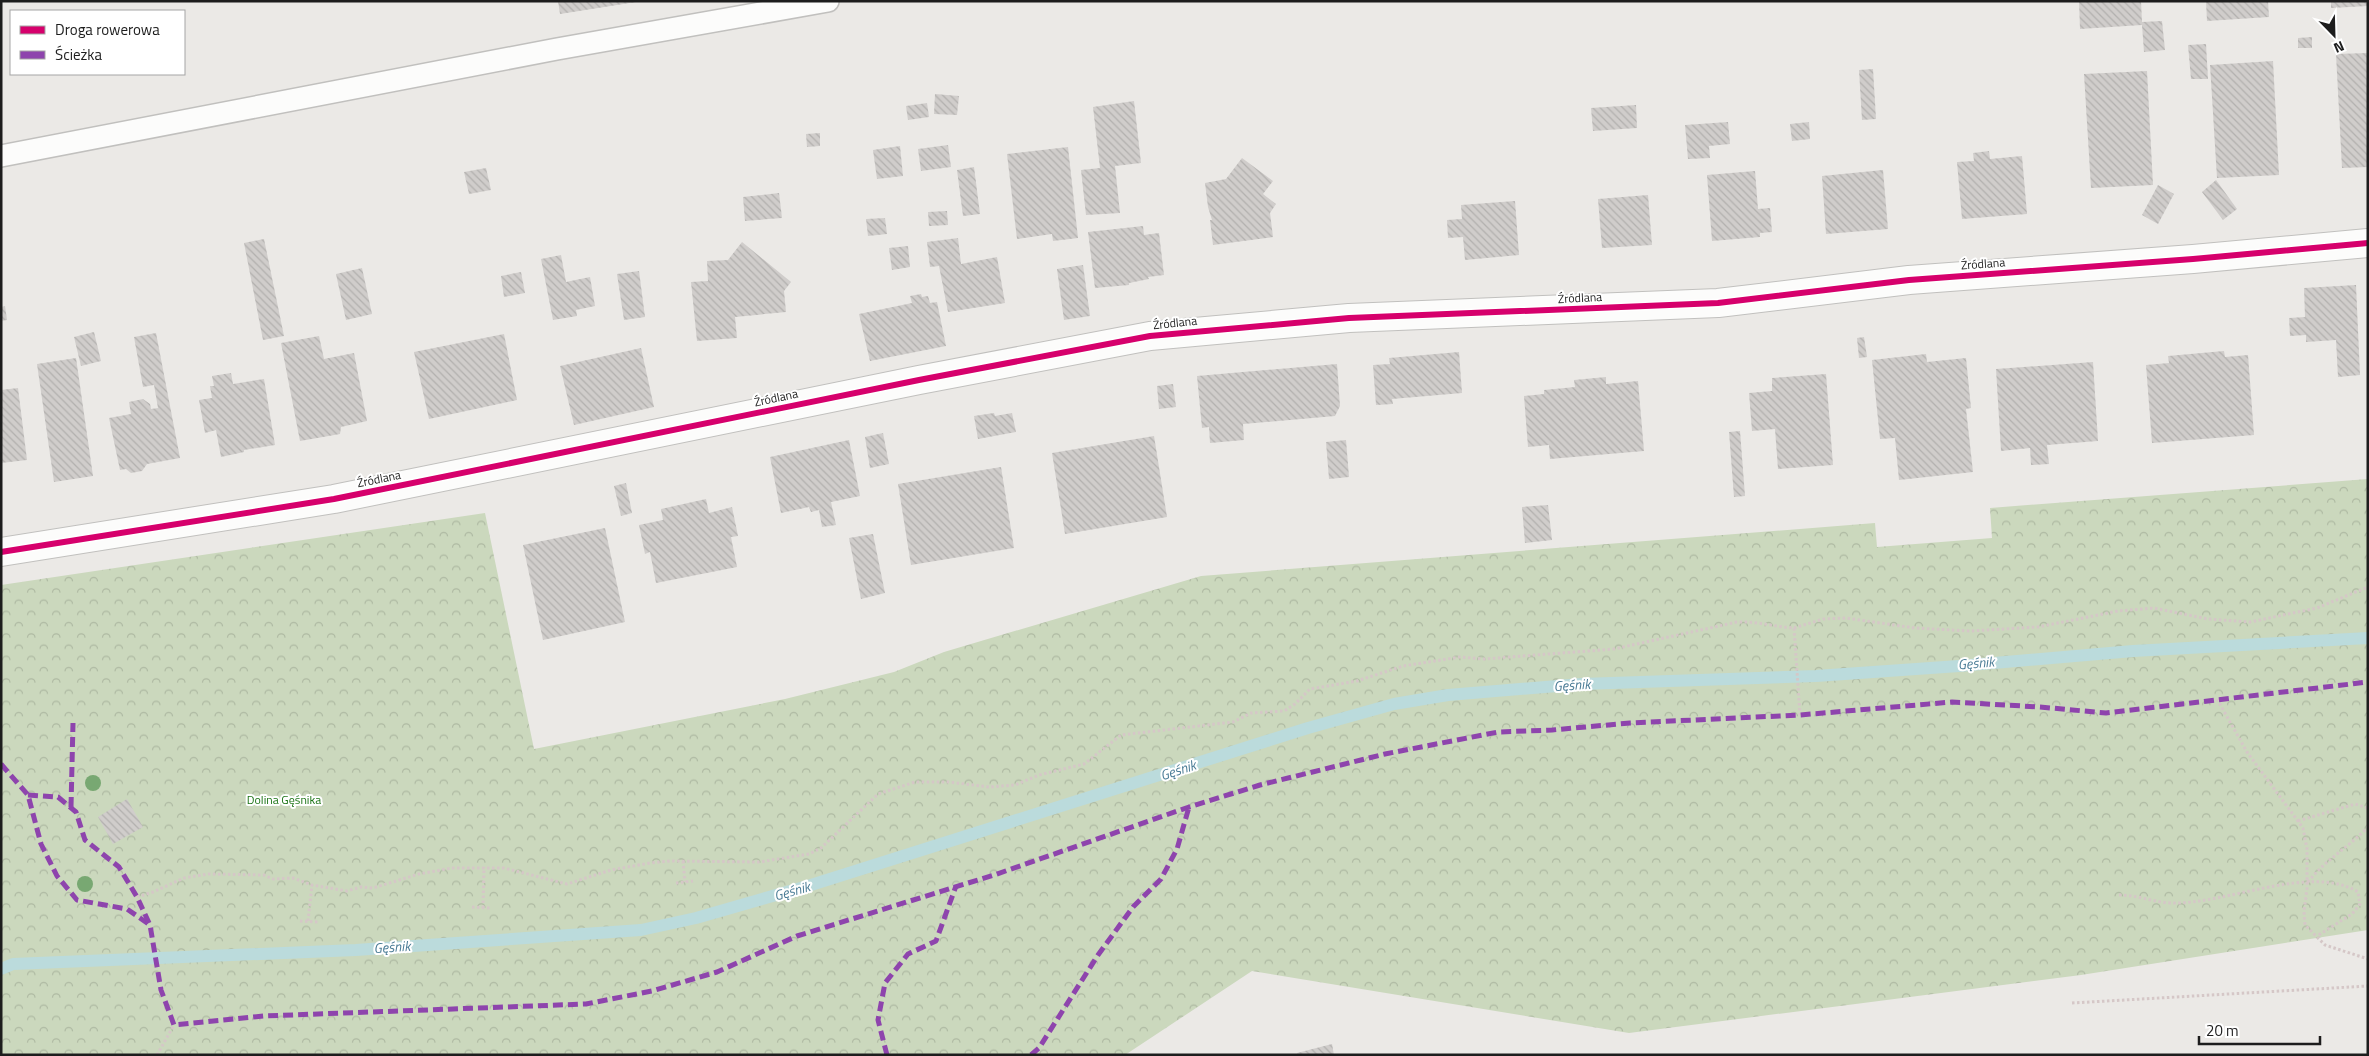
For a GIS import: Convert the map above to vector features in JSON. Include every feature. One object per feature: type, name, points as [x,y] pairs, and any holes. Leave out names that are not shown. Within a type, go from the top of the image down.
[{"type":"street","name":"Źródlana","points":[[1,552],[334,499],[919,380],[1150,336],[1349,318],[1718,303],[1909,280],[2193,259],[2368,242]]},
{"type":"lane","points":[[1,156],[558,49],[828,1]]},
{"type":"path","points":[[137,897],[154,892],[184,878],[208,874],[264,875],[274,879],[293,878],[312,885],[347,891],[362,887],[373,888],[419,874],[484,867],[504,868],[567,884],[611,870],[650,863],[683,861],[760,862],[809,854],[832,840],[842,826],[878,794],[915,782],[950,782],[989,787],[1015,785],[1039,775],[1084,764],[1121,735],[1233,722],[1251,713],[1284,711],[1295,704],[1310,689],[1357,681],[1403,666],[1460,657],[1484,659],[1614,649],[1737,622],[1755,621],[1771,627],[1794,628],[1823,619],[1846,618],[1915,628],[1980,631],[2038,627],[2118,611],[2154,608],[2208,619],[2250,622],[2317,608],[2368,588]]},
{"type":"path","points":[[1794,628],[1800,715]]},
{"type":"path","points":[[2217,700],[2248,752],[2303,828],[2307,849],[2305,925],[2325,946],[2368,959]]},
{"type":"path","points":[[2298,821],[2355,804],[2368,808]]},
{"type":"path","points":[[2307,882],[2322,864],[2343,850],[2368,827]]},
{"type":"path","points":[[683,861],[685,882]]},
{"type":"path","points":[[483,908],[484,867]]},
{"type":"path","points":[[676,883],[693,881]]},
{"type":"path","points":[[2118,894],[2172,903],[2206,900],[2307,882],[2338,884],[2358,892],[2361,898],[2360,904],[2352,914],[2317,936]]},
{"type":"path","points":[[308,922],[312,885]]},
{"type":"path","points":[[472,908],[491,908]]},
{"type":"path","points":[[300,920],[318,922]]},
{"type":"path","points":[[2072,1003],[2368,986]]},
{"type":"path","points":[[157,1055],[174,1025]]},
{"type":"green space","name":"Dolina Gęśnika","points":[[2368,479],[2368,930],[2081,975],[1629,1033],[1252,971],[1125,1055],[1,1055],[1,585],[485,513],[534,749],[785,699],[894,672],[944,652],[1201,576],[1875,523],[1877,547],[1992,538],[1990,508]]},
{"type":"building","points":[[558,1],[636,1],[636,2],[560,14]]},
{"type":"building","points":[[2079,1],[2141,1],[2142,22],[2162,21],[2165,50],[2144,52],[2142,25],[2080,29]]},
{"type":"building","points":[[2206,1],[2268,1],[2269,17],[2207,21]]},
{"type":"building","points":[[2331,1],[2368,1],[2368,6],[2331,8]]},
{"type":"building","points":[[2312,37],[2312,48],[2298,48],[2298,38]]},
{"type":"building","points":[[2206,44],[2208,79],[2191,79],[2188,45]]},
{"type":"building","points":[[2368,53],[2368,167],[2342,168],[2336,54]]},
{"type":"building","points":[[2273,61],[2279,175],[2217,178],[2210,65]]},
{"type":"building","points":[[1873,69],[1876,119],[1862,120],[1859,70]]},
{"type":"building","points":[[2147,71],[2153,185],[2091,188],[2084,74]]},
{"type":"building","points":[[935,94],[959,96],[957,115],[934,114]]},
{"type":"building","points":[[1134,101],[1141,163],[1115,166],[1120,213],[1086,215],[1081,170],[1100,168],[1093,107]]},
{"type":"building","points":[[927,103],[929,117],[908,120],[906,106]]},
{"type":"building","points":[[1636,105],[1637,128],[1593,131],[1591,108]]},
{"type":"building","points":[[1728,122],[1730,144],[1709,146],[1710,158],[1688,159],[1685,125]]},
{"type":"building","points":[[1809,122],[1810,139],[1792,141],[1790,124]]},
{"type":"building","points":[[820,133],[820,146],[807,147],[806,134]]},
{"type":"building","points":[[948,145],[951,167],[921,171],[918,149]]},
{"type":"building","points":[[900,146],[903,176],[877,179],[873,150]]},
{"type":"building","points":[[1068,147],[1078,238],[1053,241],[1052,234],[1017,239],[1007,154]]},
{"type":"building","points":[[1989,151],[1990,159],[2022,156],[2027,214],[1962,219],[1957,162],[1974,161],[1973,153]]},
{"type":"building","points":[[1242,158],[1273,181],[1263,194],[1276,204],[1270,213],[1273,237],[1213,245],[1210,220],[1212,220],[1208,207],[1205,183],[1226,179]]},
{"type":"building","points":[[974,167],[980,214],[963,216],[957,170]]},
{"type":"building","points":[[486,168],[491,190],[469,194],[464,172]]},
{"type":"building","points":[[1883,170],[1888,229],[1826,234],[1822,176]]},
{"type":"building","points":[[1755,171],[1758,209],[1770,208],[1772,232],[1760,233],[1760,237],[1712,241],[1707,175]]},
{"type":"building","points":[[2216,180],[2237,209],[2223,220],[2202,192]]},
{"type":"building","points":[[2158,185],[2174,194],[2158,224],[2142,215]]},
{"type":"building","points":[[779,193],[782,218],[745,221],[743,197]]},
{"type":"building","points":[[1648,195],[1652,245],[1602,248],[1598,199]]},
{"type":"building","points":[[1515,201],[1519,255],[1465,260],[1463,237],[1448,238],[1447,220],[1462,219],[1461,205]]},
{"type":"building","points":[[947,211],[948,225],[929,226],[928,212]]},
{"type":"building","points":[[885,218],[887,234],[868,236],[866,219]]},
{"type":"building","points":[[1143,226],[1144,235],[1159,233],[1164,275],[1148,277],[1149,279],[1129,283],[1129,285],[1095,288],[1088,232]]},
{"type":"building","points":[[958,238],[961,264],[997,257],[1005,303],[948,312],[939,266],[930,267],[927,242]]},
{"type":"building","points":[[264,239],[284,336],[263,340],[244,243]]},
{"type":"building","points":[[742,242],[791,282],[784,291],[786,312],[735,317],[737,338],[697,341],[691,282],[708,281],[707,261],[728,260]]},
{"type":"building","points":[[908,246],[910,267],[892,270],[889,248]]},
{"type":"building","points":[[561,255],[566,282],[590,277],[595,306],[576,310],[577,316],[553,320],[541,259]]},
{"type":"building","points":[[1083,265],[1090,316],[1064,320],[1057,269]]},
{"type":"building","points":[[362,268],[372,314],[346,320],[336,274]]},
{"type":"building","points":[[639,271],[645,317],[624,320],[617,274]]},
{"type":"building","points":[[521,272],[525,293],[504,297],[501,276]]},
{"type":"building","points":[[2356,285],[2360,375],[2338,377],[2336,340],[2306,342],[2306,335],[2290,336],[2289,318],[2305,317],[2304,288]]},
{"type":"building","points":[[921,294],[922,297],[928,296],[930,303],[937,302],[946,346],[870,361],[859,314],[912,303],[910,296]]},
{"type":"building","points":[[5,306],[7,320],[1,321],[1,307]]},
{"type":"building","points":[[94,332],[101,361],[81,366],[74,337]]},
{"type":"building","points":[[156,333],[180,458],[147,464],[142,471],[131,473],[126,469],[120,470],[109,418],[131,414],[129,402],[143,399],[150,404],[151,409],[158,408],[154,385],[143,387],[134,337]]},
{"type":"building","points":[[504,334],[517,400],[429,419],[414,352]]},
{"type":"building","points":[[319,336],[324,359],[354,353],[367,421],[341,427],[340,434],[300,441],[281,343]]},
{"type":"building","points":[[1864,337],[1867,357],[1859,358],[1857,338]]},
{"type":"building","points":[[641,348],[654,407],[574,425],[560,366]]},
{"type":"building","points":[[2224,351],[2225,357],[2248,355],[2254,435],[2152,443],[2146,365],[2169,363],[2168,356]]},
{"type":"building","points":[[1459,352],[1462,393],[1392,399],[1393,404],[1376,405],[1373,365],[1390,364],[1389,358]]},
{"type":"building","points":[[1926,354],[1927,362],[1966,358],[1971,408],[1966,409],[1973,472],[1899,480],[1895,438],[1880,439],[1872,360]]},
{"type":"building","points":[[76,358],[93,476],[54,482],[37,364]]},
{"type":"building","points":[[2093,362],[2098,441],[2047,445],[2049,464],[2031,465],[2030,448],[2001,451],[1996,369]]},
{"type":"building","points":[[1337,364],[1340,406],[1335,416],[1243,424],[1244,440],[1210,443],[1209,427],[1202,428],[1197,376]]},
{"type":"building","points":[[231,373],[233,384],[264,379],[275,445],[244,450],[244,452],[221,457],[216,430],[205,433],[199,400],[212,398],[210,386],[214,386],[212,376]]},
{"type":"building","points":[[1826,374],[1833,465],[1778,469],[1775,429],[1752,431],[1749,393],[1772,391],[1772,378]]},
{"type":"building","points":[[1606,377],[1606,384],[1638,381],[1644,451],[1550,459],[1549,445],[1528,447],[1524,396],[1544,394],[1544,390],[1575,387],[1574,380]]},
{"type":"building","points":[[1173,384],[1176,407],[1159,409],[1157,386]]},
{"type":"building","points":[[18,388],[27,460],[1,463],[1,390]]},
{"type":"building","points":[[994,413],[995,416],[1012,413],[1016,432],[978,439],[974,416]]},
{"type":"building","points":[[1740,431],[1745,496],[1734,497],[1729,432]]},
{"type":"building","points":[[883,433],[889,464],[870,468],[865,437]]},
{"type":"building","points":[[1154,436],[1167,517],[1065,534],[1052,453]]},
{"type":"building","points":[[849,440],[860,496],[831,502],[836,525],[822,527],[819,510],[811,512],[809,507],[781,513],[770,457]]},
{"type":"building","points":[[1346,440],[1349,477],[1329,479],[1326,442]]},
{"type":"building","points":[[1001,467],[1014,548],[911,565],[898,484]]},
{"type":"building","points":[[626,483],[632,513],[621,516],[614,486]]},
{"type":"building","points":[[706,499],[709,513],[732,507],[738,536],[731,537],[737,567],[656,583],[650,552],[645,554],[639,525],[663,520],[661,509]]},
{"type":"building","points":[[1548,505],[1552,540],[1525,543],[1522,507]]},
{"type":"building","points":[[605,528],[625,622],[543,640],[523,545]]},
{"type":"building","points":[[873,534],[885,593],[861,599],[849,538]]},
{"type":"building","points":[[127,799],[143,827],[113,844],[98,817]]},
{"type":"building","points":[[1332,1044],[1334,1055],[1298,1055],[1297,1053]]},
{"type":"waterway","name":"Gęśnik","points":[[1,969],[13,964],[356,950],[641,930],[696,918],[811,885],[1308,728],[1394,704],[1448,695],[1582,684],[1816,676],[2133,651],[2368,638]]},
{"type":"marked path","points":[[28,795],[58,797],[76,812],[85,840],[119,867],[137,897],[150,925],[161,990],[174,1025],[264,1016],[586,1004],[652,991],[717,972],[797,936],[994,875],[1189,807],[1260,785],[1385,754],[1498,732],[1552,730],[1630,723],[1800,715],[1952,702],[2106,713],[2368,682]]},
{"type":"marked path","points":[[71,807],[73,723]]},
{"type":"marked path","points":[[1,764],[28,795],[41,844],[57,876],[77,900],[127,909],[150,925]]},
{"type":"marked path","points":[[1031,1055],[1039,1048],[1098,955],[1133,907],[1161,879],[1177,849],[1189,807]]},
{"type":"marked path","points":[[887,1055],[878,1020],[885,983],[908,954],[936,941],[956,886]]},
{"type":"cycle path","points":[[1,552],[334,499],[919,380],[1150,336],[1349,318],[1718,303],[1909,280],[2193,259],[2368,243]]}]
